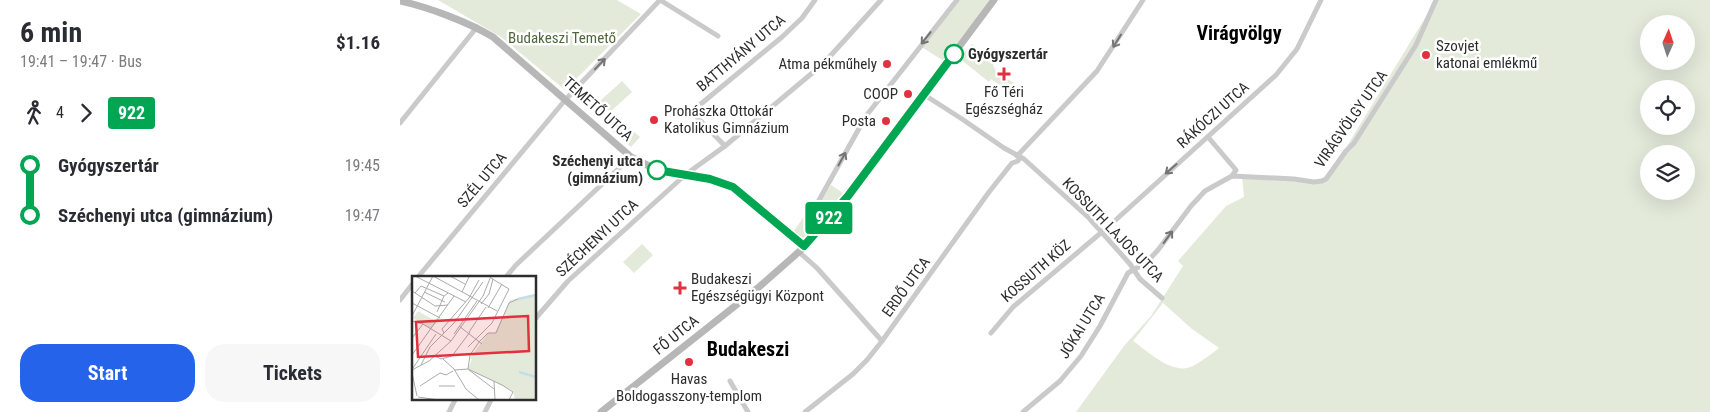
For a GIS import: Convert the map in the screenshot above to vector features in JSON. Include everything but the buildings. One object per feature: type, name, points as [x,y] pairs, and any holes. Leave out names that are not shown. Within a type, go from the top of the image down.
[{"type":"main road","name":"FŐ UTCA","points":[[603,411],[779,270],[802,249],[848,196],[922,94],[994,0]]},
{"type":"main road","name":"TEMETŐ UTCA","points":[[400,1],[477,28],[506,47],[631,157],[657,170],[710,179],[733,187],[802,249]]},
{"type":"street","points":[[660,0],[718,36]]},
{"type":"street","name":"SZÉL UTCA","points":[[419,276],[566,99],[660,0]]},
{"type":"street","name":"BATTHYÁNY UTCA","points":[[725,146],[694,114],[696,108],[782,37],[802,18],[814,0]]},
{"type":"street","name":"SZÉCHENYI UTCA","points":[[536,318],[568,281],[685,175],[725,146],[822,64],[881,0]]},
{"type":"street","points":[[818,202],[866,116],[957,0]]},
{"type":"street","points":[[1017,155],[1097,71],[1143,0]]},
{"type":"street","name":"RÁKÓCZI UTCA","points":[[1102,232],[1284,68],[1301,43],[1321,0]]},
{"type":"street","name":"VIRÁGVÖLGY UTCA","points":[[1232,176],[1294,179],[1314,182],[1326,179],[1354,143],[1416,45],[1436,0]]},
{"type":"street","points":[[400,123],[477,28]]},
{"type":"street","name":"KOSSUTH LAJOS UTCA","points":[[922,94],[1017,155],[1078,207],[1102,232],[1140,279],[1162,298]]},
{"type":"street","points":[[1133,269],[1143,266],[1158,250],[1191,206],[1205,191],[1232,176],[1236,170],[1208,137]]},
{"type":"street","name":"ERDŐ UTCA","points":[[805,412],[853,374],[867,360],[1012,163],[1011,158],[1017,155]]},
{"type":"street","points":[[507,276],[516,265],[631,157]]},
{"type":"street","name":"KOSSUTH KÖZ","points":[[991,333],[1013,307],[1102,232]]},
{"type":"street","points":[[802,249],[882,341]]},
{"type":"street","name":"JÓKAI UTCA","points":[[1023,412],[1060,381],[1081,356],[1100,326],[1128,274],[1133,269]]},
{"type":"street","points":[[400,300],[412,285]]},
{"type":"street","points":[[730,381],[748,412]]},
{"type":"street","points":[[449,412],[455,400]]},
{"type":"street","points":[[485,412],[491,400]]},
{"type":"green space","name":"Budakeszi Temető","points":[[438,0],[617,0],[641,14],[565,90],[501,37]]},
{"type":"green space","points":[[957,0],[994,0],[947,63],[920,46]]},
{"type":"green space","points":[[1436,0],[1710,0],[1710,412],[1076,412],[1124,346],[1151,316],[1183,266],[1178,261],[1226,206],[1244,197],[1242,176],[1322,181],[1336,164]],"holes":[[[1163,303],[1192,329],[1219,348],[1193,366],[1177,368],[1161,361],[1133,341]]]},
{"type":"green space","points":[[972,44],[996,61],[993,65],[997,73],[1016,84],[1013,89],[1005,89],[991,79],[989,82],[959,58]]},
{"type":"green space","points":[[622,81],[632,92],[610,112],[600,101]]},
{"type":"green space","points":[[619,119],[640,137],[631,147],[610,129]]},
{"type":"green space","points":[[831,185],[843,193],[811,233],[806,238],[800,237],[793,232],[816,200],[821,201]]},
{"type":"green space","points":[[642,244],[653,255],[634,273],[623,262]]},
{"type":"bus line","name":"922","points":[[657,170],[710,179],[733,187],[804,246],[848,196],[954,54]]},
{"type":"place","name":"Gyógyszertár","points":[[954,54]]},
{"type":"place","name":"Szovjet katonai emlékmű","points":[[1426,55]]},
{"type":"place","name":"Atma pékműhely","points":[[887,64]]},
{"type":"place","name":"Fő Téri Egészségház","points":[[1004,74]]},
{"type":"place","name":"COOP","points":[[908,94]]},
{"type":"place","name":"Prohászka Ottokár Katolikus Gimnázium","points":[[654,120]]},
{"type":"place","name":"Posta","points":[[886,121]]},
{"type":"place","name":"Széchenyi utca (gimnázium)","points":[[657,170]]},
{"type":"place","name":"Budakeszi Egészségügyi Központ","points":[[680,288]]},
{"type":"place","name":"Havas Boldogasszony-templom","points":[[689,362]]},
{"type":"district","name":"Virágvölgy","points":[[1239,33]]},
{"type":"district","name":"Budakeszi","points":[[748,349]]}]
